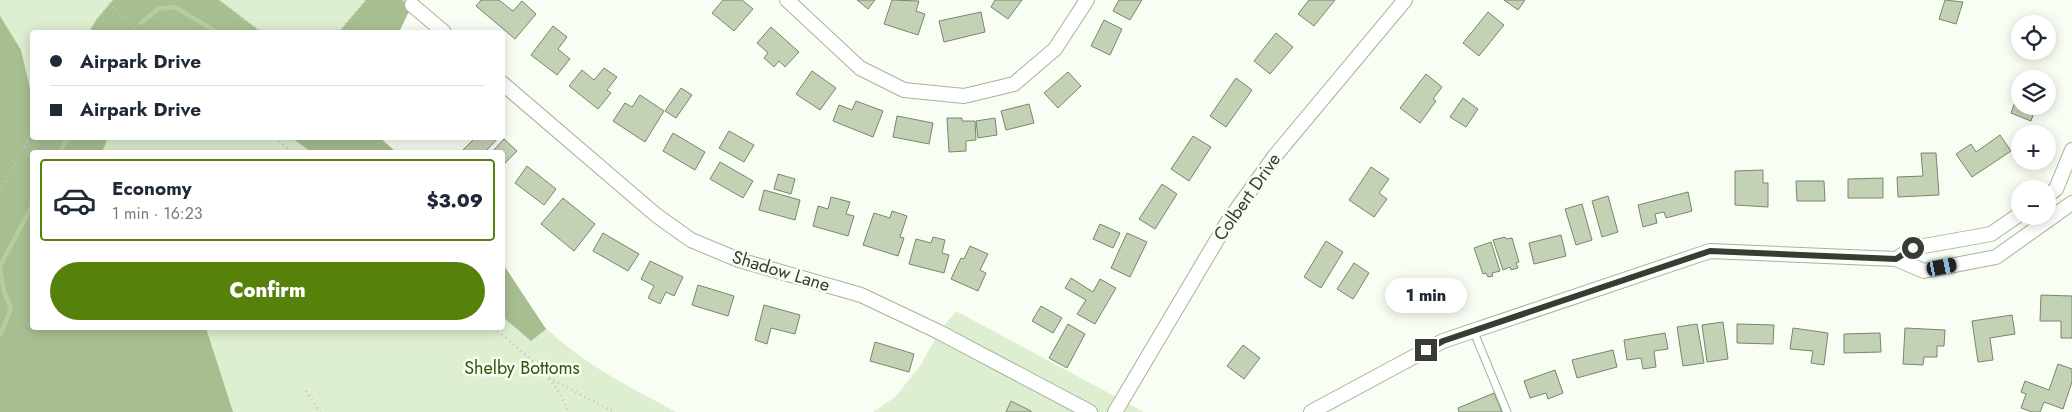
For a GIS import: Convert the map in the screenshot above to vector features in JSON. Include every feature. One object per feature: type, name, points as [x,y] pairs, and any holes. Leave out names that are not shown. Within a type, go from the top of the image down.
[{"type":"street","points":[[787,0],[860,68],[904,90],[964,96],[1014,84],[1055,48],[1087,0]]},
{"type":"street","name":"Colbert Drive","points":[[1115,412],[1227,223],[1274,157],[1405,0]]},
{"type":"street","points":[[412,5],[442,30]]},
{"type":"street","name":"Shadow Lane","points":[[505,86],[656,215],[691,240],[739,260],[861,295],[939,332],[1090,412]]},
{"type":"street","points":[[2056,184],[2072,150]]},
{"type":"street","points":[[2056,193],[2072,199]]},
{"type":"street","points":[[1311,412],[1443,341],[1710,251],[1896,259],[1924,271],[1996,256],[2072,203]]},
{"type":"street","points":[[1896,259],[1913,248],[1991,234],[2011,220]]},
{"type":"lane","points":[[1473,330],[1507,412]]},
{"type":"path","points":[[90,30],[112,0]]},
{"type":"path","points":[[219,0],[258,30]]},
{"type":"path","points":[[341,30],[366,0]]},
{"type":"path","points":[[109,3],[135,30]]},
{"type":"path","points":[[0,190],[30,136]]},
{"type":"path","points":[[277,140],[290,150]]},
{"type":"path","points":[[496,330],[548,377],[559,393],[568,412]]},
{"type":"path","points":[[548,377],[614,412]]},
{"type":"path","points":[[306,391],[320,412]]},
{"type":"green space","name":"Shelby Bottoms","points":[[0,0],[415,0],[400,30],[30,30],[30,140],[382,140],[394,150],[30,150],[30,330],[505,330],[505,267],[536,316],[562,343],[609,375],[676,412],[0,412]]},
{"type":"green space","points":[[113,0],[219,0],[258,30],[90,30]]},
{"type":"green space","points":[[366,0],[402,0],[412,5],[400,30],[341,30]]},
{"type":"green space","points":[[0,16],[21,50],[30,88],[30,140],[107,140],[103,150],[30,150],[30,330],[207,330],[233,412],[0,412]]},
{"type":"green space","points":[[295,140],[382,140],[394,150],[308,150]]},
{"type":"green space","points":[[505,267],[546,329],[531,341],[505,319]]},
{"type":"green space","points":[[956,311],[1144,412],[873,412],[895,397],[920,366],[939,332]]},
{"type":"building","points":[[481,0],[499,0],[513,11],[522,1],[536,14],[515,39],[476,6]]},
{"type":"building","points":[[723,0],[742,0],[753,9],[734,31],[712,13]]},
{"type":"building","points":[[857,0],[875,0],[868,9]]},
{"type":"building","points":[[892,0],[919,1],[916,11],[925,14],[918,35],[884,24]]},
{"type":"building","points":[[995,0],[1022,0],[1008,19],[991,7]]},
{"type":"building","points":[[1119,0],[1142,0],[1130,20],[1113,11]]},
{"type":"building","points":[[1309,0],[1335,0],[1314,26],[1298,14]]},
{"type":"building","points":[[1504,0],[1525,0],[1518,10]]},
{"type":"building","points":[[1945,0],[1963,2],[1956,24],[1939,19]]},
{"type":"building","points":[[981,12],[985,32],[944,42],[939,21]]},
{"type":"building","points":[[1488,12],[1504,25],[1479,56],[1463,43]]},
{"type":"building","points":[[1104,20],[1122,29],[1110,55],[1091,46]]},
{"type":"building","points":[[553,26],[567,37],[558,49],[570,59],[557,75],[531,55]]},
{"type":"building","points":[[771,27],[799,52],[785,67],[779,61],[774,67],[764,58],[768,53],[757,43]]},
{"type":"building","points":[[1276,33],[1293,47],[1270,74],[1254,61]]},
{"type":"building","points":[[604,68],[617,77],[607,90],[611,93],[598,109],[569,86],[582,70],[594,80]]},
{"type":"building","points":[[812,71],[836,88],[820,110],[796,94]]},
{"type":"building","points":[[1068,72],[1081,86],[1058,108],[1044,93]]},
{"type":"building","points":[[1426,74],[1442,87],[1433,99],[1436,101],[1420,123],[1400,108]]},
{"type":"building","points":[[1236,78],[1252,90],[1226,127],[1210,116]]},
{"type":"building","points":[[681,88],[692,95],[676,118],[665,111]]},
{"type":"building","points":[[640,95],[664,111],[645,142],[613,121],[625,103],[632,107]]},
{"type":"building","points":[[1463,98],[1478,109],[1466,127],[1450,117]]},
{"type":"building","points":[[856,101],[883,111],[873,137],[833,121],[839,105],[852,110]]},
{"type":"building","points":[[1029,104],[1034,123],[1006,130],[1001,111]]},
{"type":"building","points":[[2016,115],[2033,115],[2031,121]]},
{"type":"building","points":[[897,116],[933,123],[929,144],[893,137]]},
{"type":"building","points":[[947,118],[962,118],[962,121],[975,121],[976,140],[966,141],[966,151],[949,152]]},
{"type":"building","points":[[995,118],[997,135],[978,138],[976,121]]},
{"type":"building","points":[[729,131],[754,145],[744,162],[719,148]]},
{"type":"building","points":[[673,133],[705,152],[695,170],[663,151]]},
{"type":"building","points":[[2000,135],[2011,151],[1972,177],[1956,154],[1971,144],[1976,152]]},
{"type":"building","points":[[1193,136],[1211,147],[1189,181],[1171,169]]},
{"type":"building","points":[[473,140],[496,140],[487,150],[463,150]]},
{"type":"building","points":[[505,140],[517,151],[505,163],[505,150],[494,150]]},
{"type":"building","points":[[1921,153],[1936,153],[1939,195],[1898,197],[1897,177],[1923,176]]},
{"type":"building","points":[[720,162],[753,181],[743,198],[710,179]]},
{"type":"building","points":[[527,166],[556,189],[544,205],[515,183]]},
{"type":"building","points":[[1371,167],[1389,179],[1379,193],[1387,199],[1374,217],[1349,200]]},
{"type":"building","points":[[1763,170],[1763,183],[1768,183],[1768,207],[1735,205],[1735,171]]},
{"type":"building","points":[[778,174],[795,179],[791,194],[774,189]]},
{"type":"building","points":[[1883,178],[1883,198],[1848,198],[1848,179]]},
{"type":"building","points":[[1796,181],[1824,181],[1825,201],[1797,201]]},
{"type":"building","points":[[1162,184],[1177,194],[1155,229],[1139,219]]},
{"type":"building","points":[[764,190],[800,200],[795,220],[759,210]]},
{"type":"building","points":[[1688,192],[1692,211],[1666,218],[1664,212],[1655,214],[1657,223],[1643,227],[1638,205]]},
{"type":"building","points":[[1608,196],[1618,232],[1602,237],[1592,201]]},
{"type":"building","points":[[831,197],[850,202],[846,214],[854,216],[848,236],[813,226],[818,206],[828,209]]},
{"type":"building","points":[[563,198],[595,224],[574,251],[541,224]]},
{"type":"building","points":[[1582,204],[1592,240],[1576,245],[1565,209]]},
{"type":"building","points":[[892,211],[907,216],[900,237],[904,238],[898,256],[863,245],[874,213],[890,218]]},
{"type":"building","points":[[1100,224],[1120,233],[1113,248],[1093,239]]},
{"type":"building","points":[[603,233],[639,254],[628,271],[593,251]]},
{"type":"building","points":[[1127,233],[1147,242],[1130,277],[1111,268]]},
{"type":"building","points":[[1561,235],[1566,256],[1534,264],[1529,243]]},
{"type":"building","points":[[933,237],[945,240],[942,253],[949,255],[944,273],[909,264],[916,239],[931,243]]},
{"type":"building","points":[[1505,237],[1506,239],[1512,238],[1519,262],[1516,263],[1518,268],[1511,270],[1510,267],[1503,270],[1493,240]]},
{"type":"building","points":[[1326,241],[1343,252],[1321,288],[1304,277]]},
{"type":"building","points":[[1491,242],[1500,271],[1492,273],[1493,276],[1488,277],[1486,273],[1483,274],[1474,248]]},
{"type":"building","points":[[970,246],[988,254],[980,270],[986,273],[978,291],[951,279],[961,258],[964,259]]},
{"type":"building","points":[[650,261],[683,277],[674,296],[666,292],[660,304],[648,298],[654,286],[641,279]]},
{"type":"building","points":[[1354,263],[1369,273],[1353,299],[1337,289]]},
{"type":"building","points":[[1071,278],[1093,292],[1100,279],[1116,288],[1095,324],[1077,314],[1086,300],[1065,288]]},
{"type":"building","points":[[698,285],[734,296],[728,316],[692,305]]},
{"type":"building","points":[[2041,295],[2072,296],[2072,338],[2061,338],[2061,321],[2040,321]]},
{"type":"building","points":[[764,305],[800,315],[795,334],[771,328],[767,344],[755,340]]},
{"type":"building","points":[[1041,306],[1062,318],[1053,333],[1032,321]]},
{"type":"building","points":[[2012,315],[2015,334],[1990,338],[1993,360],[1978,362],[1972,321]]},
{"type":"building","points":[[1723,322],[1728,359],[1707,362],[1702,325]]},
{"type":"building","points":[[1068,324],[1085,334],[1067,368],[1049,358]]},
{"type":"building","points":[[1697,324],[1704,363],[1683,366],[1677,327]]},
{"type":"building","points":[[1737,324],[1774,325],[1773,344],[1737,343]]},
{"type":"building","points":[[1793,328],[1828,333],[1824,365],[1811,363],[1813,351],[1790,349]]},
{"type":"building","points":[[1905,328],[1945,330],[1944,346],[1937,346],[1937,357],[1924,357],[1923,365],[1903,364]]},
{"type":"building","points":[[1665,333],[1668,349],[1654,351],[1656,367],[1643,369],[1641,358],[1627,360],[1624,340]]},
{"type":"building","points":[[1880,333],[1881,352],[1844,353],[1844,334]]},
{"type":"building","points":[[875,342],[914,354],[909,372],[870,361]]},
{"type":"building","points":[[1243,345],[1260,358],[1244,379],[1227,366]]},
{"type":"building","points":[[1613,350],[1617,367],[1577,378],[1572,360]]},
{"type":"building","points":[[2058,364],[2072,369],[2072,382],[2063,409],[2044,402],[2040,412],[2032,412],[2021,408],[2026,394],[2021,392],[2025,381],[2049,390]]},
{"type":"building","points":[[1555,370],[1563,393],[1548,399],[1546,393],[1530,398],[1524,381]]},
{"type":"building","points":[[1494,393],[1502,412],[1459,412],[1458,408]]},
{"type":"building","points":[[1011,401],[1031,411],[1031,412],[1006,412]]},
{"type":"waterway","points":[[141,23],[158,9],[175,7],[214,30]]},
{"type":"waterway","points":[[61,150],[66,140]]},
{"type":"waterway","points":[[0,266],[30,210]]},
{"type":"waterway","points":[[0,269],[4,291],[11,309],[0,335]]},
{"type":"route","points":[[1426,350],[1443,341],[1710,251],[1896,259],[1913,248]]}]
